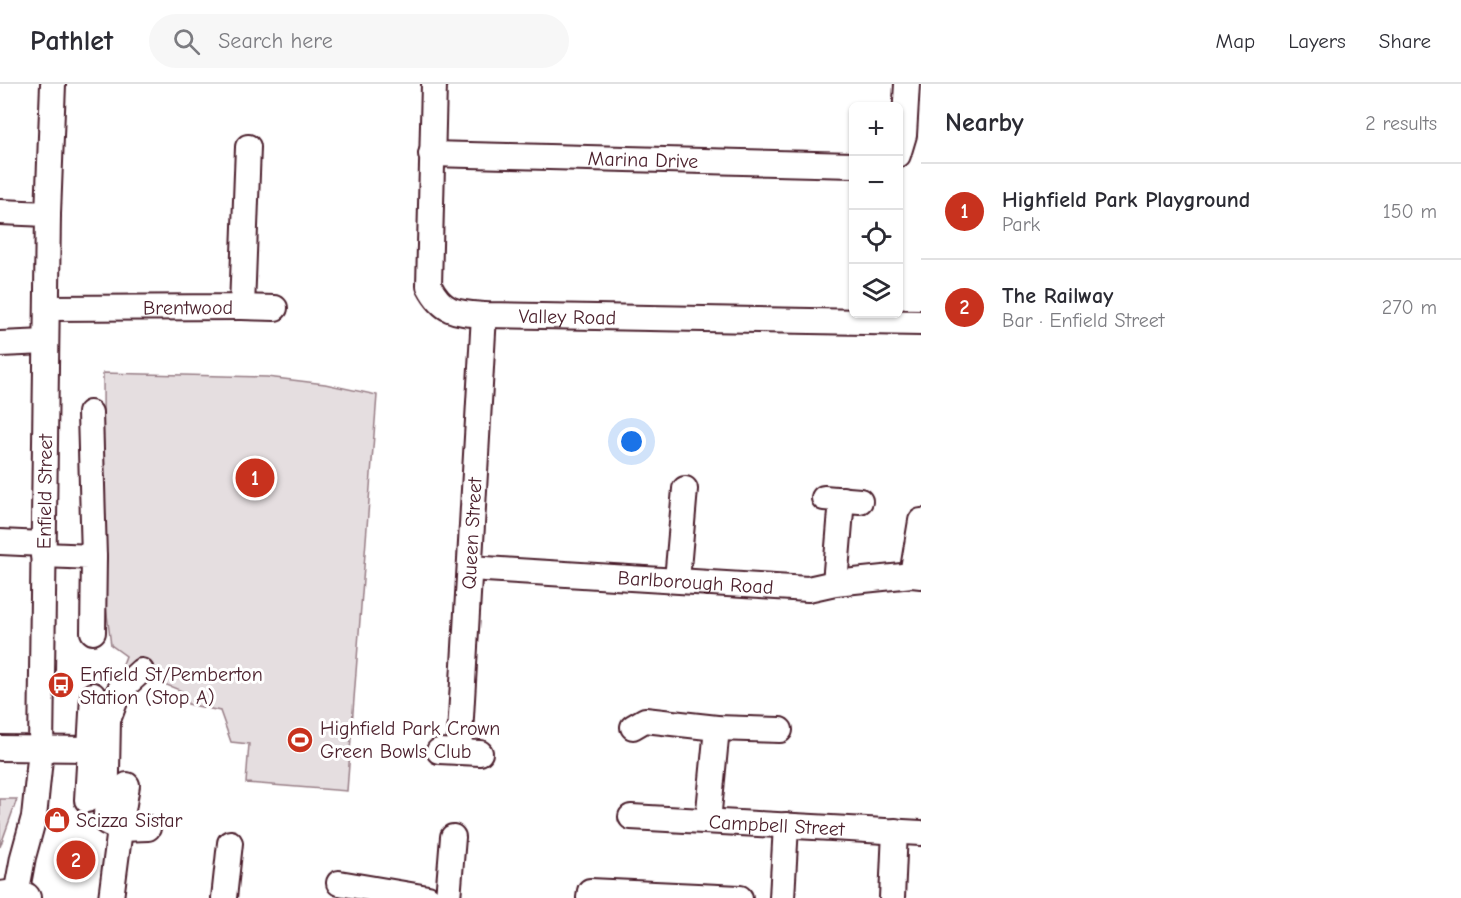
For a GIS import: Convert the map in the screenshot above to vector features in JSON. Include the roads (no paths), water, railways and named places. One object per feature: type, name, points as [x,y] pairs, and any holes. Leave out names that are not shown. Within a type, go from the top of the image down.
[{"type":"street","name":"Enfield Street","points":[[14,897],[34,817],[41,748],[48,214],[53,84]]},
{"type":"street","name":"Valley Road","points":[[434,84],[429,286],[434,296],[447,310],[484,315],[921,323]]},
{"type":"street","points":[[903,138],[907,84]]},
{"type":"street","name":"Brentwood","points":[[47,308],[242,307],[248,147]]},
{"type":"street","name":"Marina Drive","points":[[431,154],[849,165]]},
{"type":"street","points":[[0,212],[48,214]]},
{"type":"street","points":[[242,307],[275,308]]},
{"type":"street","name":"Queen Street","points":[[459,752],[484,315]]},
{"type":"street","points":[[0,344],[46,342]]},
{"type":"street","points":[[90,413],[94,557],[93,632]]},
{"type":"street","points":[[677,580],[674,514],[685,489]]},
{"type":"street","points":[[835,583],[842,499]]},
{"type":"street","points":[[916,576],[921,521]]},
{"type":"street","points":[[0,542],[94,557]]},
{"type":"street","name":"Barlborough Road","points":[[470,568],[808,588],[835,583],[916,576]]},
{"type":"street","points":[[141,671],[119,692],[108,720],[106,822],[120,830],[148,828]]},
{"type":"street","points":[[87,800],[93,694]]},
{"type":"street","points":[[640,718],[717,728],[780,730]]},
{"type":"street","points":[[708,821],[717,728]]},
{"type":"street","points":[[0,748],[90,749]]},
{"type":"street","points":[[111,898],[127,785]]},
{"type":"street","name":"Campbell Street","points":[[631,817],[921,833]]},
{"type":"street","points":[[782,898],[786,825]]},
{"type":"street","points":[[892,898],[895,831]]},
{"type":"street","points":[[448,898],[453,837]]},
{"type":"street","points":[[224,898],[230,843]]},
{"type":"street","points":[[339,883],[428,898]]},
{"type":"street","points":[[589,898],[590,891],[740,898]]},
{"type":"place","name":"Highfield Park Playground","points":[[255,478]]},
{"type":"place","name":"Enfield St/Pemberton Station (Stop A)","points":[[61,685]]},
{"type":"place","name":"Highfield Park Crown Green Bowls Club","points":[[300,740]]},
{"type":"place","name":"Scizza Sistar","points":[[57,820]]},
{"type":"place","name":"The Railway","points":[[76,860]]}]
